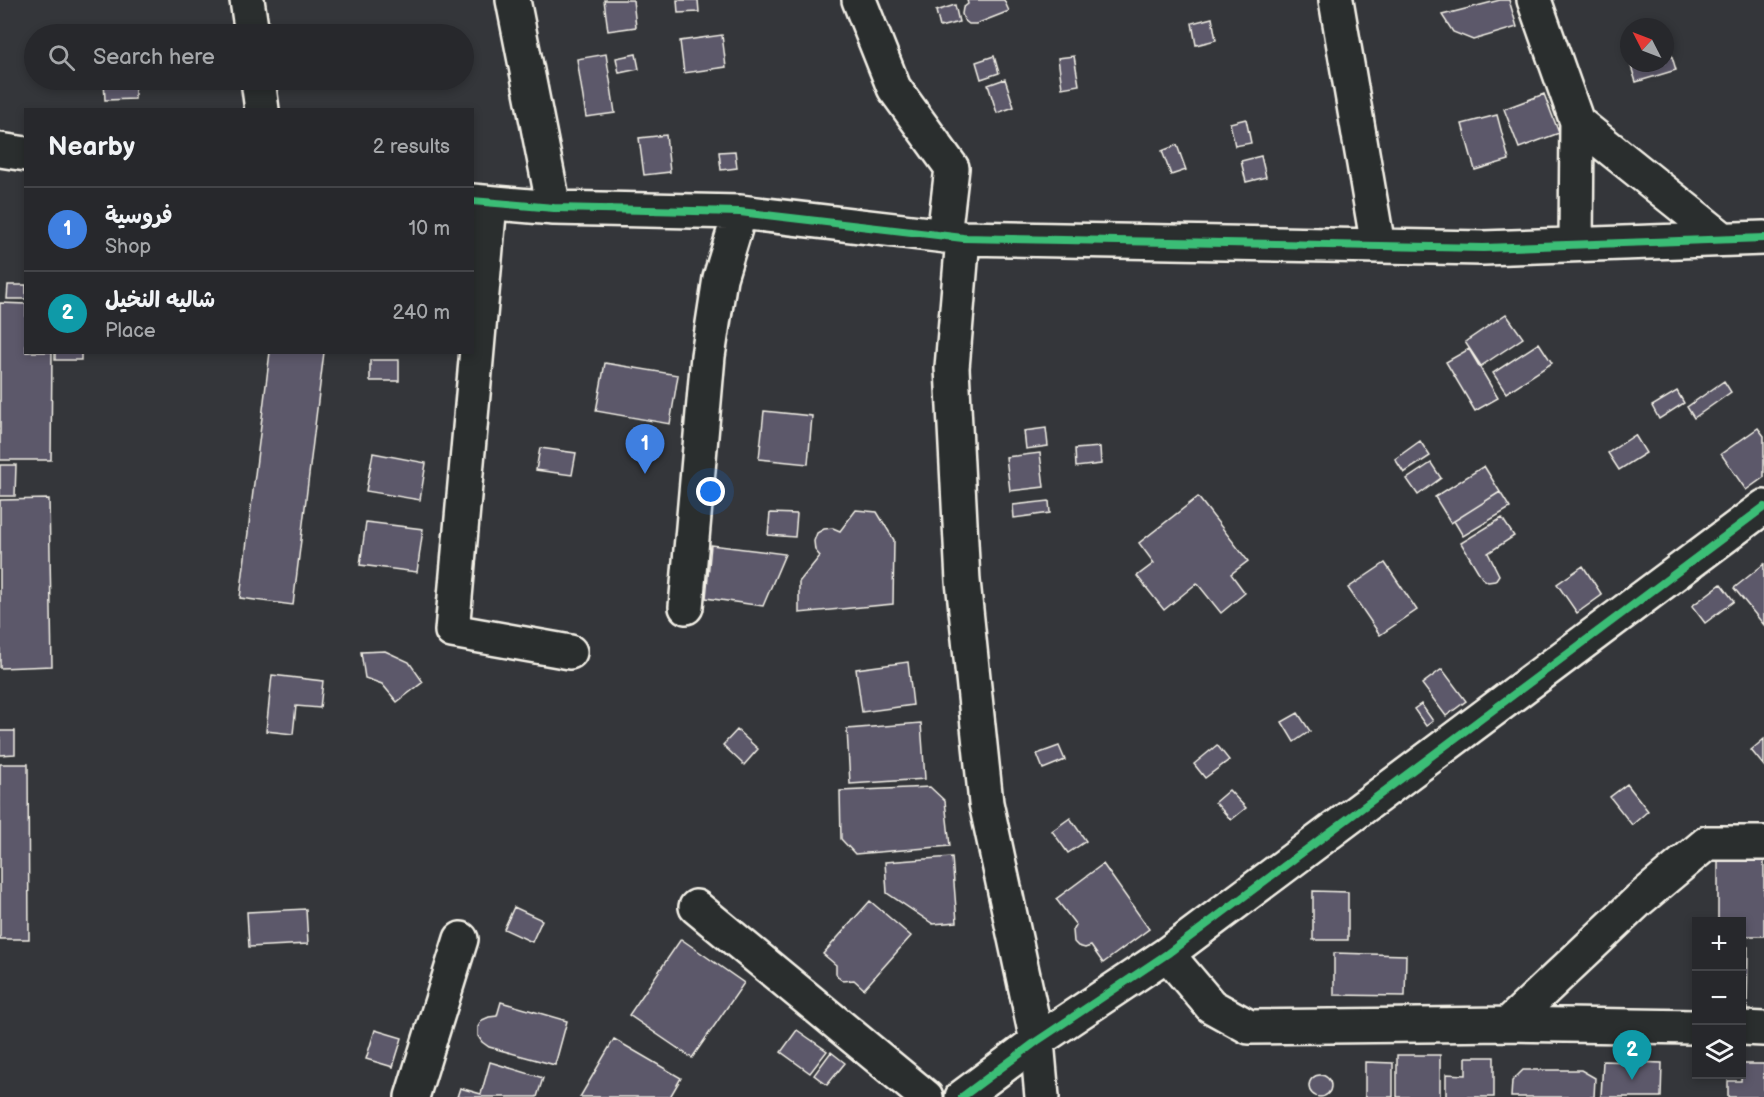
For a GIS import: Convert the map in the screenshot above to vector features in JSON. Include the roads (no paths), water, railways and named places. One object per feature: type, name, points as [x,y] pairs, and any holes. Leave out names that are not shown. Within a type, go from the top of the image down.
[{"type":"street","points":[[247,0],[251,24]]},
{"type":"street","points":[[513,0],[554,208]]},
{"type":"street","points":[[859,0],[894,88],[952,168],[952,368],[963,581],[986,803],[1037,1041],[1042,1097]]},
{"type":"street","points":[[1336,0],[1378,246]]},
{"type":"street","points":[[1534,0],[1577,122],[1576,244]]},
{"type":"street","points":[[259,90],[262,108]]},
{"type":"street","points":[[1577,122],[1723,239]]},
{"type":"street","points":[[0,150],[24,154]]},
{"type":"street","points":[[474,306],[481,202],[554,208],[740,212],[953,237],[1483,248],[1764,238]]},
{"type":"street","points":[[686,607],[708,356],[720,278],[740,212]]},
{"type":"street","points":[[471,354],[452,631],[570,652]]},
{"type":"street","points":[[962,1097],[1037,1041],[1167,954],[1764,507]]},
{"type":"street","points":[[1508,1024],[1639,900],[1707,843],[1764,843]]},
{"type":"street","points":[[696,907],[926,1097]]},
{"type":"street","points":[[412,1097],[461,939]]},
{"type":"street","points":[[1167,954],[1211,1006],[1249,1027],[1508,1024],[1692,1027]]},
{"type":"street","points":[[1746,1028],[1764,1029]]},
{"type":"place","name":"فروسية","points":[[645,474]]},
{"type":"place","name":"شاليه النخيل","points":[[1632,1080]]}]
